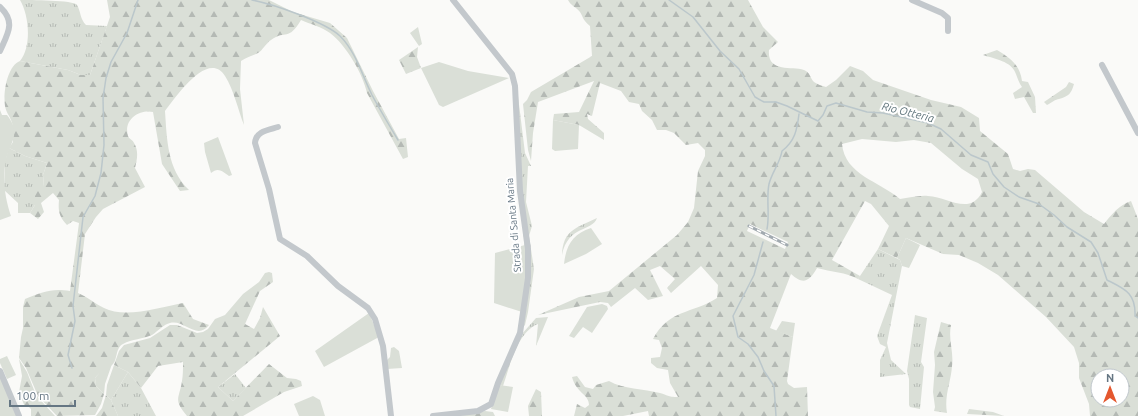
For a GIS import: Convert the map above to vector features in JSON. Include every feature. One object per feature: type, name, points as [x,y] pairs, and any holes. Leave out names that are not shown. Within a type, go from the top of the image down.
[{"type":"street","name":"Strada di Santa Maria","points":[[433,416],[480,411],[491,404],[498,383],[520,333],[528,278],[528,249],[521,210],[512,73],[453,0]]},
{"type":"street","points":[[912,0],[942,13],[948,18],[948,31]]},
{"type":"street","points":[[0,7],[8,15],[10,25],[0,51]]},
{"type":"street","points":[[1102,64],[1138,133]]},
{"type":"street","points":[[278,127],[259,134],[256,138],[255,145],[269,189],[278,235],[284,243],[307,256],[338,286],[366,306],[374,316],[383,346],[391,416]]},
{"type":"street","points":[[0,371],[19,416]]},
{"type":"green space","points":[[20,0],[74,3],[77,5],[86,25],[107,26],[90,75],[81,75],[68,70],[20,61],[24,55],[28,39],[28,30],[23,6]]},
{"type":"green space","points":[[107,0],[269,0],[293,12],[330,23],[347,38],[399,139],[406,138],[408,157],[403,159],[367,93],[362,77],[348,52],[330,33],[320,27],[301,20],[293,31],[280,35],[269,41],[258,53],[241,61],[240,89],[244,125],[228,82],[225,76],[218,69],[210,68],[192,78],[165,111],[168,143],[172,163],[176,173],[189,190],[180,191],[162,164],[153,112],[143,112],[134,116],[130,120],[127,130],[129,138],[137,149],[135,168],[145,187],[103,209],[85,234],[78,293],[104,308],[122,312],[143,311],[183,303],[193,319],[209,325],[200,331],[180,324],[170,323],[163,326],[152,335],[123,344],[119,348],[114,363],[95,378],[96,386],[104,394],[95,415],[57,416],[38,396],[26,368],[19,358],[23,328],[23,307],[25,299],[42,293],[52,290],[70,291],[79,223],[73,221],[67,225],[64,222],[60,214],[59,200],[53,193],[41,203],[44,212],[38,219],[30,213],[35,205],[35,187],[44,187],[43,175],[47,163],[25,156],[9,148],[13,142],[13,128],[5,106],[5,87],[12,68],[20,61],[68,70],[81,75],[90,75],[110,17]]},
{"type":"green space","points":[[568,0],[748,0],[763,27],[778,42],[769,50],[769,57],[776,65],[804,70],[808,72],[814,82],[826,87],[836,80],[850,66],[863,71],[873,80],[931,100],[961,107],[979,118],[980,131],[1008,154],[1013,169],[1020,171],[1028,169],[1035,170],[1084,212],[1104,224],[1119,207],[1131,201],[1138,219],[1138,416],[1090,416],[1089,404],[1079,378],[1079,363],[1074,347],[1046,317],[998,275],[978,263],[959,255],[943,254],[906,238],[897,258],[878,249],[889,226],[871,204],[865,201],[832,260],[860,276],[858,279],[843,273],[817,268],[808,279],[802,281],[791,274],[770,328],[793,337],[787,381],[788,384],[794,388],[807,387],[808,416],[649,416],[648,411],[623,416],[574,416],[577,404],[585,408],[589,405],[587,398],[576,387],[572,377],[577,376],[585,387],[593,389],[596,385],[609,381],[627,387],[678,397],[670,383],[668,370],[657,368],[651,363],[651,358],[660,357],[662,348],[659,340],[653,339],[659,329],[666,322],[682,313],[717,298],[718,285],[701,266],[671,293],[667,288],[675,279],[660,266],[650,270],[663,296],[648,300],[635,288],[611,307],[608,303],[600,302],[538,315],[579,297],[609,291],[677,235],[688,222],[694,208],[698,171],[705,156],[705,150],[698,143],[686,145],[674,133],[666,130],[657,130],[652,120],[642,111],[639,104],[629,102],[621,91],[600,83],[592,116],[587,114],[588,119],[604,133],[604,140],[579,125],[553,120],[554,114],[579,112],[594,81],[538,102],[533,133],[531,161],[528,150],[523,104],[531,92],[592,56],[590,26],[580,12]],"holes":[[[862,139],[896,142],[914,140],[931,143],[962,169],[978,179],[982,192],[977,199],[971,203],[965,204],[928,196],[900,199],[856,170],[844,155],[842,144]],[[750,224],[788,242],[785,249],[747,231]]]},
{"type":"green space","points":[[418,27],[422,44],[419,46],[410,33]]},
{"type":"green space","points":[[418,47],[417,57],[421,68],[406,74],[399,60]]},
{"type":"green space","points":[[997,50],[1014,62],[1021,75],[1022,81],[1028,82],[1035,97],[1036,113],[1033,113],[1024,97],[1015,99],[1013,93],[1022,87],[1012,67],[1000,60],[983,55]]},
{"type":"green space","points":[[439,62],[468,71],[509,78],[443,107],[439,105],[421,68]]},
{"type":"green space","points":[[516,80],[525,153],[531,166],[528,166],[526,202],[532,226],[529,236],[534,269],[528,312],[525,325],[522,328],[527,304]]},
{"type":"green space","points":[[1069,82],[1074,84],[1071,92],[1067,96],[1047,105],[1044,102],[1066,87]]},
{"type":"green space","points":[[0,110],[2,115],[7,115],[14,128],[14,138],[6,160],[4,174],[7,203],[11,216],[0,220]]},
{"type":"green space","points":[[553,120],[579,125],[578,149],[555,151],[552,149]]},
{"type":"green space","points":[[218,137],[232,175],[229,176],[218,170],[211,173],[205,152],[204,143]]},
{"type":"green space","points":[[9,148],[25,156],[47,163],[43,175],[44,187],[35,187],[35,205],[30,213],[18,213],[18,203],[4,190],[5,161]]},
{"type":"green space","points":[[597,218],[590,225],[574,234],[569,239],[565,245],[562,255],[565,240],[568,235],[577,228]]},
{"type":"green space","points":[[591,228],[602,244],[586,254],[564,264],[569,246],[575,237],[579,233]]},
{"type":"green space","points":[[906,238],[920,245],[909,268],[902,266],[900,260],[897,258]]},
{"type":"green space","points":[[525,245],[526,280],[522,312],[494,303],[495,253]]},
{"type":"green space","points":[[878,249],[900,260],[902,266],[887,343],[891,360],[906,374],[880,377],[880,360],[886,347],[880,344],[877,336],[892,295],[858,279]]},
{"type":"green space","points":[[265,273],[272,273],[273,282],[260,291],[245,324],[254,329],[260,318],[263,307],[280,336],[218,387],[233,401],[269,364],[287,378],[301,381],[302,386],[284,392],[243,416],[187,416],[178,402],[183,362],[158,366],[141,388],[128,372],[114,365],[119,351],[124,345],[150,338],[170,325],[177,325],[197,333],[208,329],[215,319],[225,315],[243,294],[259,282]]},
{"type":"green space","points":[[602,304],[607,306],[608,309],[592,333],[583,327],[574,338],[569,336],[587,307]]},
{"type":"green space","points":[[369,313],[379,337],[324,367],[315,351]]},
{"type":"green space","points":[[915,315],[927,318],[921,362],[924,367],[920,409],[910,407],[909,405],[909,379],[907,371]]},
{"type":"green space","points":[[548,317],[536,346],[538,324],[525,334],[515,350],[503,386],[499,385],[521,335],[536,318]]},
{"type":"green space","points":[[782,321],[795,323],[793,337],[776,331]]},
{"type":"green space","points":[[941,322],[951,325],[950,336],[952,361],[946,401],[947,413],[934,411],[934,352]]},
{"type":"green space","points":[[394,347],[399,351],[402,368],[387,369],[386,361],[390,357],[391,348]]},
{"type":"green space","points":[[7,356],[16,375],[7,379],[0,363],[0,359]]},
{"type":"green space","points":[[19,359],[27,372],[36,395],[55,416],[31,416],[31,409],[28,406],[25,407],[19,392],[22,376]]},
{"type":"green space","points":[[112,364],[105,384],[104,394],[96,386],[95,378],[100,372]]},
{"type":"green space","points":[[114,365],[128,372],[111,400],[106,395],[107,385]]},
{"type":"green space","points":[[128,372],[141,388],[156,416],[118,416],[111,400]]},
{"type":"green space","points":[[0,374],[17,416],[0,416]]},
{"type":"green space","points":[[235,374],[246,388],[233,401],[218,387]]},
{"type":"green space","points":[[499,385],[513,387],[508,412],[491,409]]},
{"type":"green space","points":[[536,389],[541,392],[542,416],[529,416],[528,406]]},
{"type":"green space","points":[[106,395],[111,400],[118,416],[96,416],[102,408]]},
{"type":"green space","points":[[313,396],[320,400],[325,416],[299,416],[294,404]]},
{"type":"green space","points":[[969,409],[993,412],[1004,416],[967,414]]},
{"type":"green space","points":[[485,411],[493,412],[495,416],[452,416]]},
{"type":"waterway","points":[[72,368],[68,355],[75,321],[73,306],[83,217],[95,196],[101,173],[104,145],[103,98],[106,78],[111,62],[127,33],[138,0]]},
{"type":"waterway","points":[[252,0],[298,14],[323,25],[340,36],[355,56],[372,95],[398,140]]},
{"type":"waterway","name":"Rio Otteria","points":[[669,0],[693,17],[720,51],[739,69],[755,97],[764,102],[776,102],[818,121],[823,115],[827,106],[836,103],[867,112],[883,113],[928,123],[941,129],[971,155],[988,162],[993,174],[1004,187],[1019,197],[1039,204],[1067,227],[1091,242],[1098,253],[1107,280],[1124,289],[1128,293],[1134,302],[1135,316],[1138,318]]},
{"type":"waterway","points":[[767,229],[769,184],[780,160],[782,151],[795,135],[799,114]]},
{"type":"waterway","points":[[763,242],[754,275],[733,316],[738,337],[748,344],[758,357],[764,371],[774,386],[776,416]]},
{"type":"railway","points":[[749,226],[787,245]]}]
